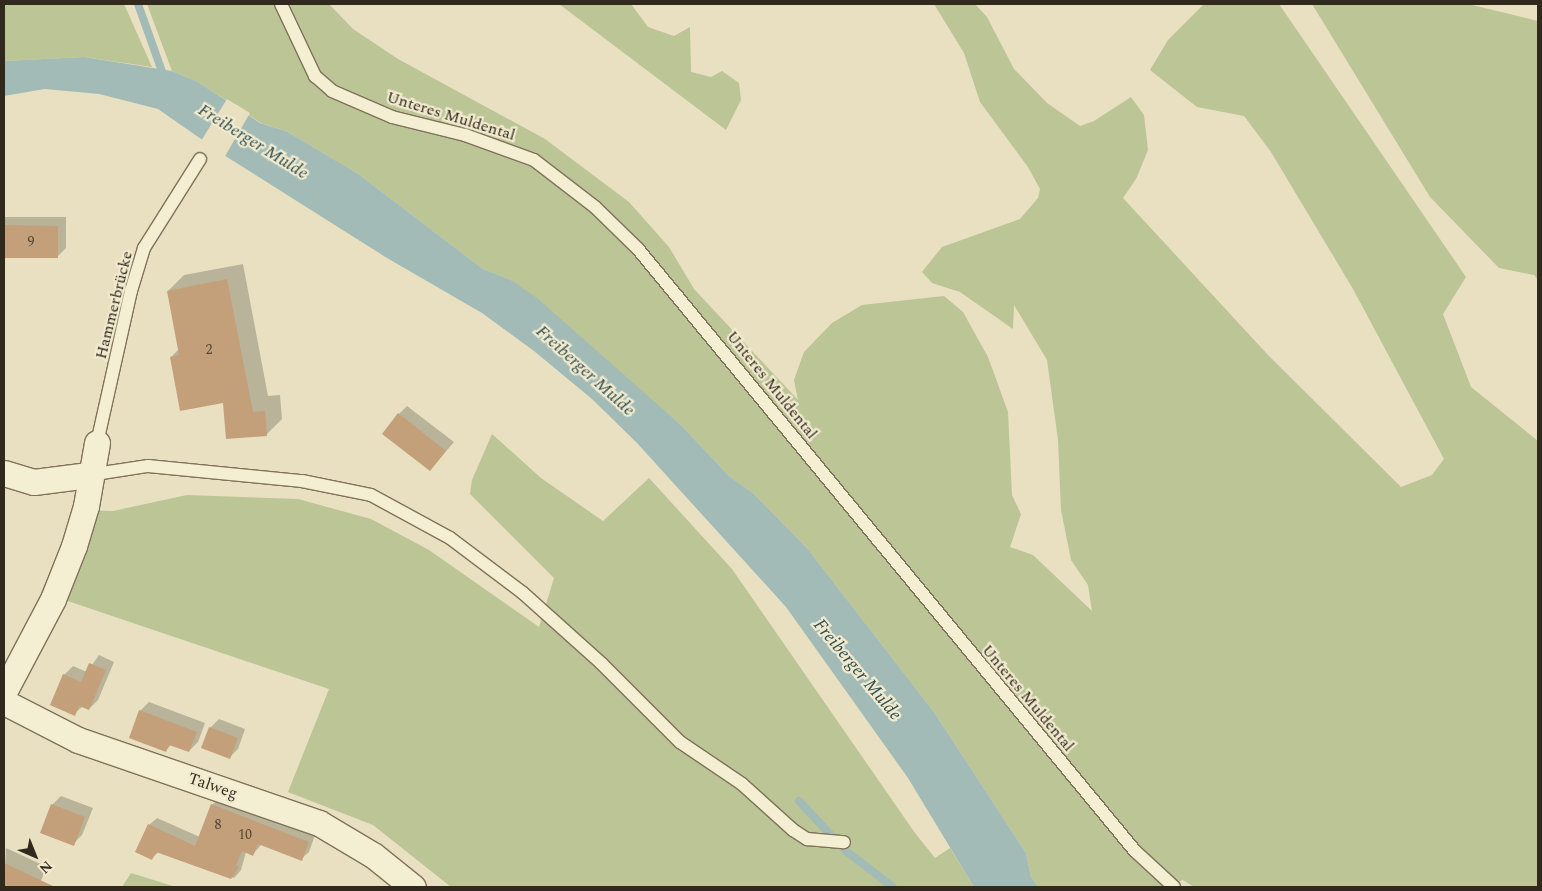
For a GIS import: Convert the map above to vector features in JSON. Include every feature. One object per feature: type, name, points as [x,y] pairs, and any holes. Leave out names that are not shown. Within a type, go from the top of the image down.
[{"type":"street","points":[[4,692],[53,599],[74,546],[86,506],[89,475],[97,442]]},
{"type":"street","points":[[4,473],[34,482],[89,475]]},
{"type":"street","name":"Talweg","points":[[4,702],[78,740],[319,823],[373,855],[413,887]]},
{"type":"lane","name":"Unteres Muldental","points":[[281,4],[315,76],[332,91],[392,117],[465,135],[534,160],[595,207],[638,249],[1135,851],[1174,887]]},
{"type":"lane","name":"Hammerbrücke","points":[[97,442],[131,291],[144,248],[200,159]]},
{"type":"lane","points":[[89,475],[148,466],[302,481],[371,495],[450,538],[523,593],[601,663],[680,742],[742,784],[793,830],[807,839],[844,842]]},
{"type":"green space","points":[[4,4],[124,4],[152,67],[84,57],[4,61]]},
{"type":"green space","points":[[147,4],[329,4],[353,29],[398,59],[545,139],[629,202],[669,247],[694,289],[798,400],[794,380],[804,352],[832,323],[862,305],[944,296],[963,312],[988,357],[1008,412],[1012,495],[1021,514],[1010,547],[1033,555],[1092,611],[1088,585],[1071,560],[1061,510],[1058,440],[1047,360],[1014,305],[1013,329],[960,292],[932,283],[922,272],[942,247],[1020,219],[1038,198],[1040,189],[1028,167],[980,102],[964,53],[934,4],[975,4],[987,17],[1014,69],[1047,103],[1080,126],[1094,121],[1131,97],[1144,115],[1148,150],[1136,179],[1123,198],[1268,355],[1401,487],[1432,475],[1444,459],[1353,289],[1271,152],[1244,116],[1197,107],[1150,70],[1168,40],[1204,4],[1279,4],[1466,277],[1443,314],[1471,387],[1538,441],[1538,887],[1194,887],[1183,880],[1165,887],[1038,887],[1031,877],[1026,853],[934,712],[807,548],[753,493],[729,476],[682,426],[511,280],[483,269],[357,173],[286,131],[261,123],[198,82],[172,71]]},
{"type":"green space","points":[[559,4],[631,4],[648,27],[674,36],[690,27],[691,72],[711,77],[722,71],[739,83],[741,100],[726,130]]},
{"type":"green space","points":[[1312,4],[1468,4],[1538,21],[1538,280],[1534,275],[1499,268],[1430,197]]},
{"type":"green space","points":[[492,434],[541,478],[603,521],[649,478],[732,569],[915,833],[935,858],[950,848],[974,887],[451,887],[373,825],[288,792],[329,689],[41,592],[79,510],[113,511],[187,495],[298,499],[371,519],[429,550],[539,627],[554,578],[470,494],[472,480]]},
{"type":"green space","points":[[131,873],[176,887],[122,887]]},
{"type":"water","name":"Freiberger Mulde","points":[[84,57],[172,71],[198,82],[260,123],[286,131],[357,173],[483,269],[511,280],[537,298],[682,426],[729,476],[753,493],[807,548],[934,712],[1026,853],[1031,877],[1038,887],[974,887],[908,778],[786,607],[637,443],[592,399],[534,351],[482,313],[387,258],[227,157],[158,109],[99,94],[45,89],[4,96],[4,61]]},
{"type":"pier","points":[[227,99],[250,113],[224,158],[201,141]]},
{"type":"building","points":[[4,225],[58,226],[58,258],[4,258]]},
{"type":"building","points":[[227,279],[253,412],[265,411],[267,436],[226,439],[223,403],[180,411],[170,357],[179,355],[167,291]]},
{"type":"building","points":[[398,413],[446,451],[430,471],[382,434]]},
{"type":"building","points":[[89,663],[106,670],[89,710],[79,706],[75,716],[50,705],[63,674],[81,682]]},
{"type":"building","points":[[139,710],[197,732],[189,752],[169,745],[166,752],[129,738]]},
{"type":"building","points":[[209,727],[238,738],[230,759],[201,748]]},
{"type":"building","points":[[51,804],[85,817],[74,846],[40,833]]},
{"type":"building","points":[[211,804],[309,842],[302,861],[258,844],[253,856],[242,851],[236,865],[239,867],[231,879],[156,852],[152,860],[135,852],[148,824],[195,846]]},
{"type":"building","points":[[4,863],[55,887],[4,887]]},
{"type":"waterway","points":[[138,4],[164,77]]},
{"type":"waterway","points":[[799,801],[846,851],[893,887]]}]
